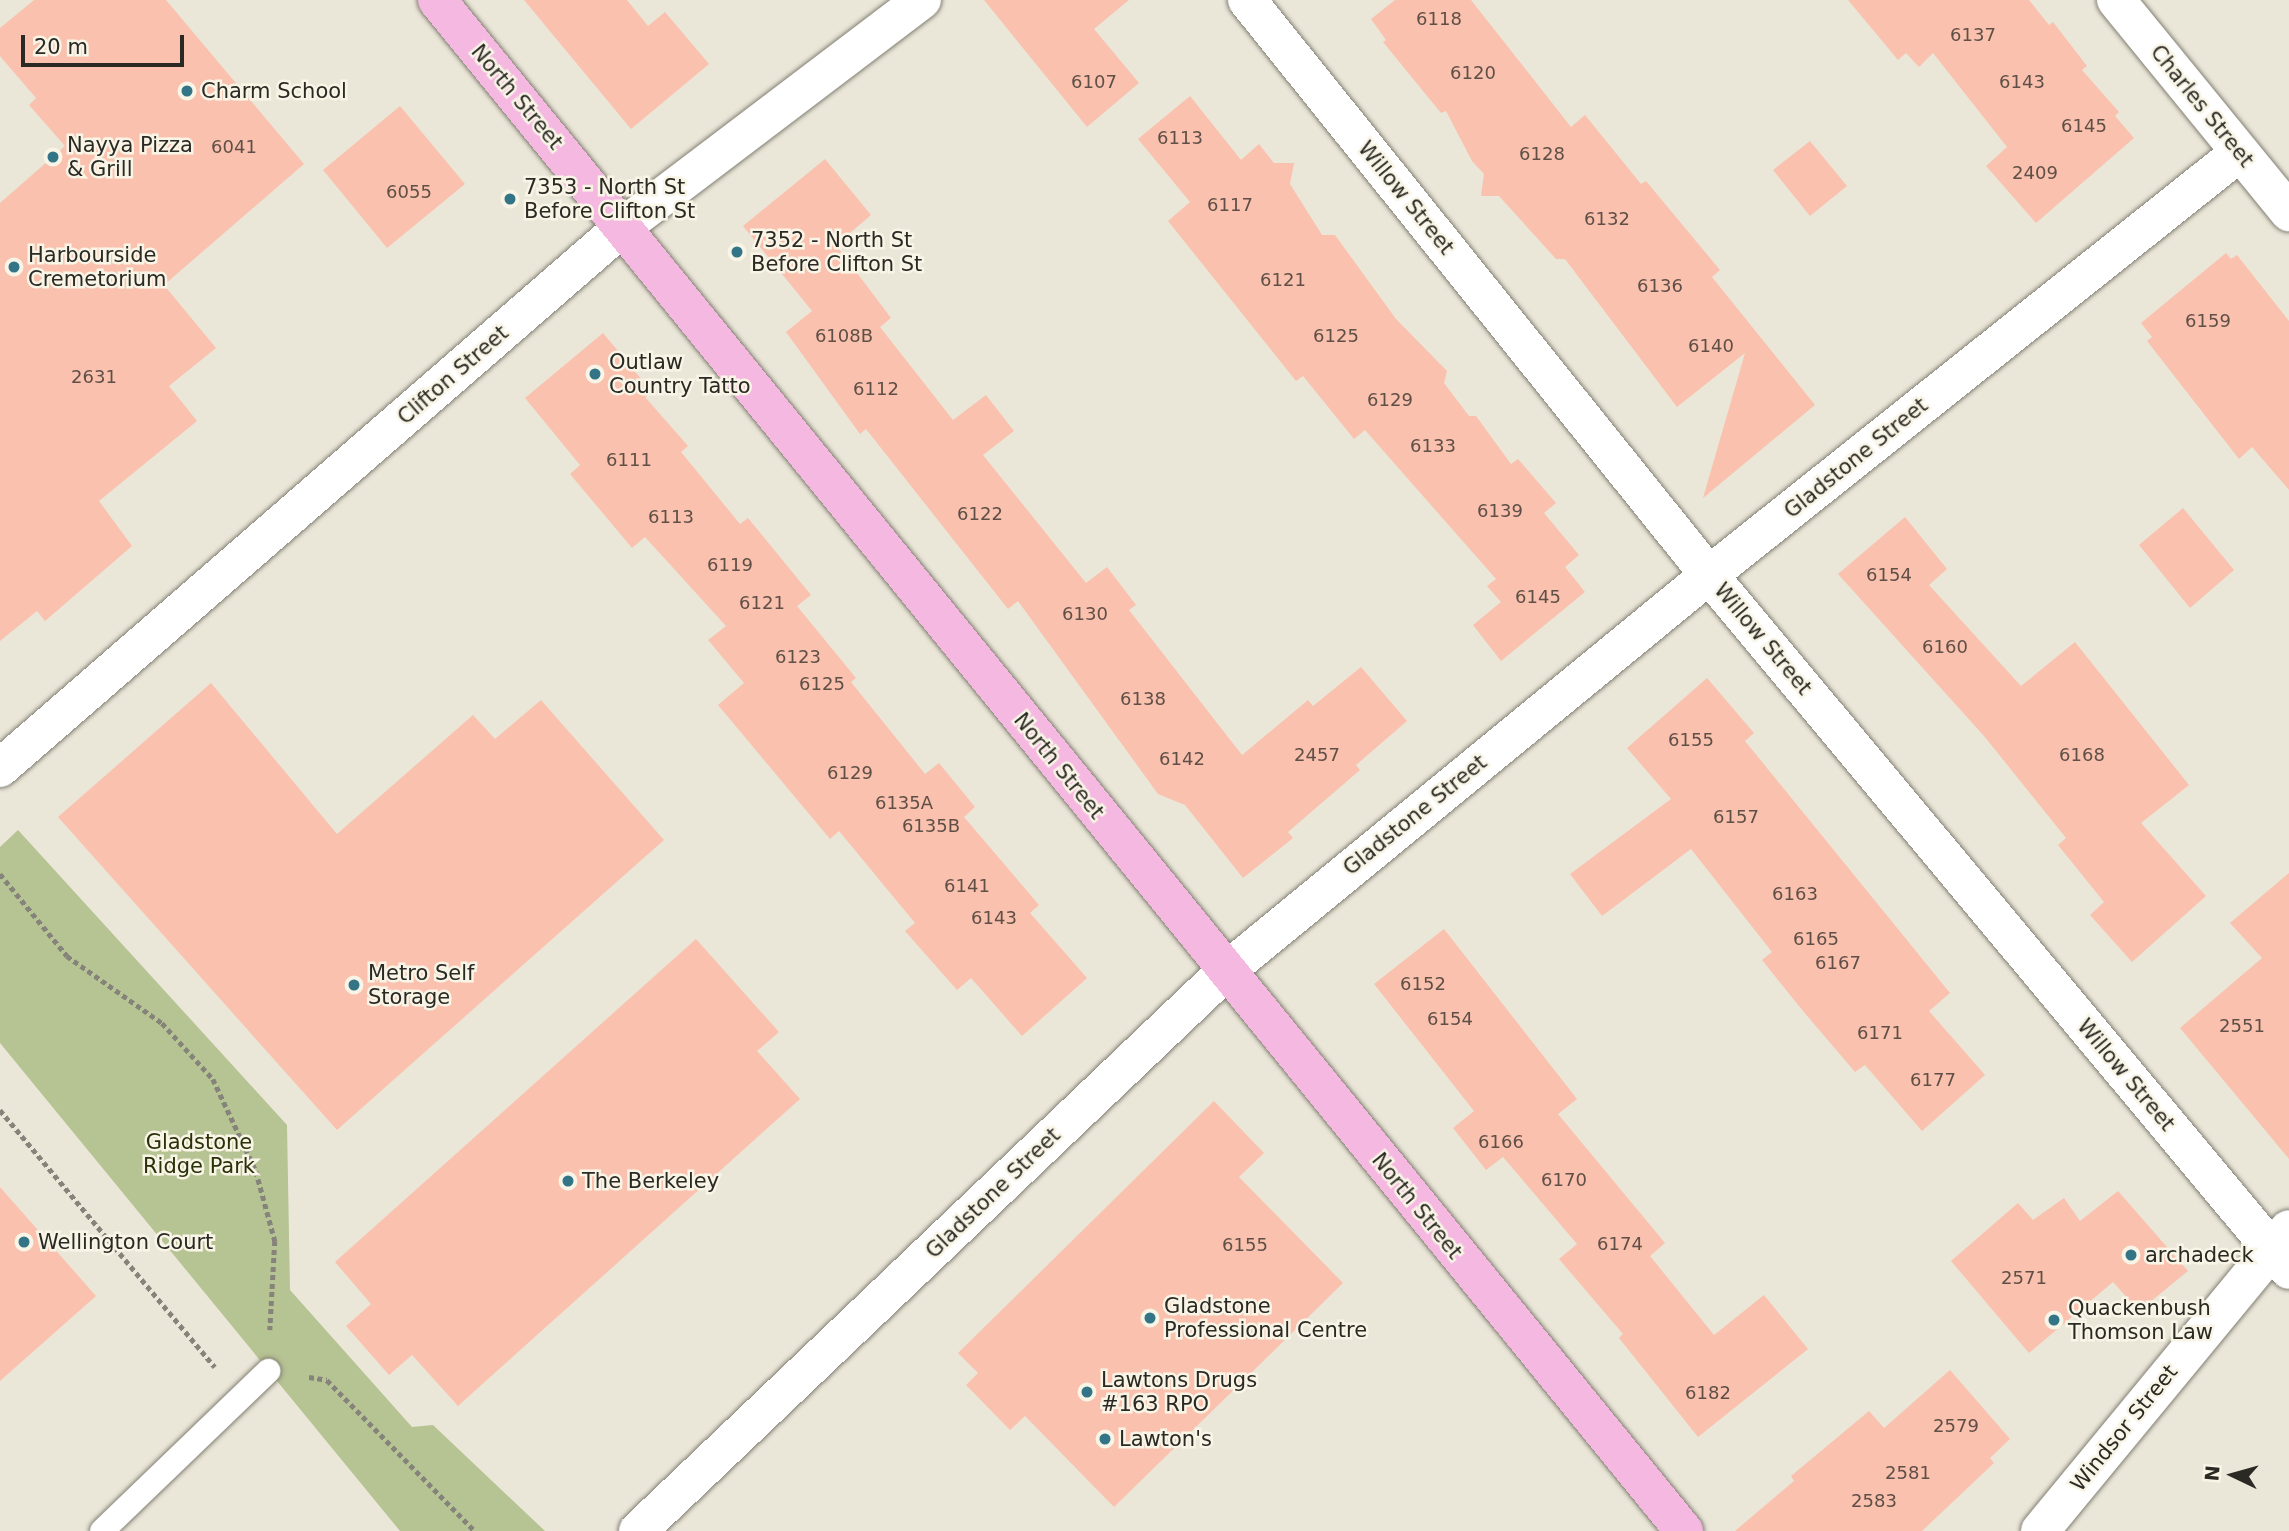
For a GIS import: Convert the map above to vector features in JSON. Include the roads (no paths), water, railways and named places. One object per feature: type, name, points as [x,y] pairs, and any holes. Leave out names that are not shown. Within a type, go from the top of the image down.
[{"type":"main road","name":"North Street","points":[[437,0],[624,226],[1225,972],[1684,1531]]},
{"type":"street","name":"Clifton Street","points":[[0,768],[624,226],[922,0]]},
{"type":"street","name":"Willow Street","points":[[1247,0],[1709,575],[2283,1249]]},
{"type":"street","name":"Charles Street","points":[[2116,0],[2289,212]]},
{"type":"street","name":"Gladstone Street","points":[[638,1531],[1225,972],[1709,575],[2239,153]]},
{"type":"street","name":"Windsor Street","points":[[2040,1531],[2283,1249]]},
{"type":"lane","points":[[102,1531],[268,1371]]},
{"type":"place","name":"Charm School","points":[[187,91]]},
{"type":"place","name":"Nayya Pizza & Grill","points":[[53,157]]},
{"type":"place","name":"7353 - North St Before Clifton St","points":[[510,199]]},
{"type":"place","name":"7352 - North St Before Clifton St","points":[[737,252]]},
{"type":"place","name":"Harbourside Cremetorium","points":[[14,267]]},
{"type":"place","name":"Outlaw Country Tatto","points":[[595,374]]},
{"type":"place","name":"Metro Self Storage","points":[[354,985]]},
{"type":"place","name":"The Berkeley","points":[[568,1181]]},
{"type":"place","name":"Wellington Court","points":[[24,1242]]},
{"type":"place","name":"archadeck","points":[[2131,1255]]},
{"type":"place","name":"Gladstone Professional Centre","points":[[1150,1318]]},
{"type":"place","name":"Quackenbush Thomson Law","points":[[2054,1320]]},
{"type":"place","name":"Lawtons Drugs #163 RPO","points":[[1087,1392]]},
{"type":"place","name":"Lawton's","points":[[1105,1439]]},
{"type":"park label","name":"Gladstone Ridge Park","points":[[199,1154]]}]
